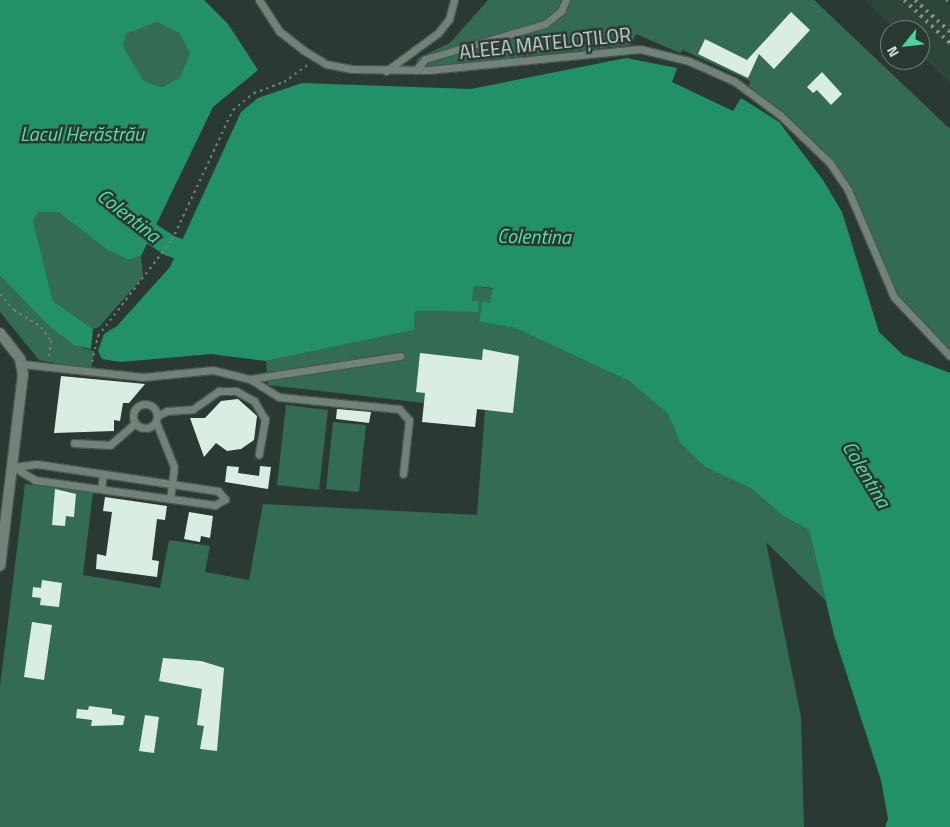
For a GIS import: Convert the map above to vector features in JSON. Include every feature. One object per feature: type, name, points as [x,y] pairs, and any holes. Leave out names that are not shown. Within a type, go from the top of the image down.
[{"type":"street","points":[[0,333],[22,364],[13,467],[0,566]]},
{"type":"lane","name":"ALEEA MATELOȚILOR","points":[[259,0],[279,30],[315,59],[344,68],[386,71],[416,70],[640,49],[689,60],[738,83],[780,115],[837,172],[886,283],[911,319],[950,356]]},
{"type":"lane","name":"ALEEA MATELOȚILOR","points":[[386,71],[438,33],[449,19],[454,0]]},
{"type":"lane","points":[[416,70],[426,59],[545,24],[561,12],[566,0]]},
{"type":"lane","points":[[250,379],[400,356]]},
{"type":"lane","points":[[22,364],[49,364],[143,377],[213,370],[250,379],[279,397],[403,411],[408,420],[403,474]]},
{"type":"lane","points":[[134,423],[146,429],[166,411],[193,409],[219,390],[236,391],[254,401],[264,419],[259,454]]},
{"type":"lane","points":[[134,423],[133,412],[141,404],[152,406],[174,467],[170,499]]},
{"type":"lane","points":[[74,443],[110,445],[134,423]]},
{"type":"lane","points":[[36,464],[173,484],[218,491],[225,499],[215,505],[35,480],[13,467],[36,464]]},
{"type":"lane","points":[[101,489],[103,474]]},
{"type":"path","points":[[946,0],[950,4]]},
{"type":"path","points":[[91,370],[98,336],[169,245],[233,110],[254,93],[294,76],[315,59]]},
{"type":"path","points":[[0,294],[14,310],[41,327],[51,341],[49,364]]},
{"type":"shaded area","points":[[488,0],[814,0],[880,63],[880,70],[888,70],[950,129],[950,351],[913,315],[889,282],[846,180],[820,147],[749,86],[750,81],[683,50],[680,53],[636,34],[631,45],[414,68],[418,58],[450,43]]},
{"type":"shaded area","points":[[865,0],[950,0],[950,83],[930,64],[930,20],[886,20]]},
{"type":"shaded area","points":[[157,22],[179,33],[190,54],[179,78],[162,87],[144,81],[123,46],[126,34]]},
{"type":"shaded area","points":[[48,209],[58,212],[109,251],[129,260],[141,256],[143,277],[99,327],[93,329],[53,301],[33,220],[39,212]]},
{"type":"shaded area","points":[[0,276],[49,326],[83,348],[94,351],[91,370],[39,360],[0,312]]},
{"type":"shaded area","points":[[474,286],[494,289],[490,303],[482,301],[479,322],[515,328],[629,381],[668,414],[680,443],[705,467],[752,489],[783,516],[809,530],[826,601],[766,542],[801,717],[804,827],[0,827],[0,687],[25,484],[93,492],[83,575],[160,588],[169,540],[210,546],[205,572],[249,580],[263,504],[477,515],[485,410],[268,385],[266,361],[414,330],[415,311],[477,312],[472,301]]},
{"type":"shaded area","points":[[286,405],[328,410],[319,490],[277,485]]},
{"type":"shaded area","points":[[333,422],[366,425],[359,492],[326,489]]},
{"type":"water","name":"Lacul Herăstrău","points":[[0,0],[204,0],[228,24],[258,70],[213,107],[141,256],[129,260],[109,251],[58,212],[39,212],[33,220],[53,301],[93,329],[91,349],[74,345],[49,326],[0,276]],"holes":[[[157,22],[179,33],[190,54],[179,78],[162,87],[144,81],[123,46],[126,34]]]},
{"type":"water","points":[[626,58],[677,68],[672,82],[733,111],[741,98],[779,122],[823,180],[842,212],[879,332],[903,355],[950,373],[950,827],[885,827],[888,819],[881,780],[834,635],[809,530],[783,516],[752,489],[705,467],[680,443],[668,414],[629,381],[515,328],[479,322],[482,301],[490,303],[493,288],[474,286],[472,301],[479,301],[478,312],[415,311],[414,330],[266,361],[211,354],[121,362],[102,359],[98,351],[104,334],[117,326],[170,267],[241,112],[258,98],[302,83],[471,89]]},
{"type":"building","points":[[791,12],[810,30],[774,69],[759,54],[748,78],[698,54],[705,39],[747,60]]},
{"type":"building","points":[[822,72],[842,94],[831,105],[817,90],[813,93],[807,87]]},
{"type":"building","points":[[483,349],[519,356],[513,413],[477,409],[475,427],[422,422],[425,393],[416,392],[420,353],[482,360]]},
{"type":"building","points":[[61,376],[145,384],[129,403],[123,403],[120,421],[114,420],[114,431],[54,433]]},
{"type":"building","points":[[238,399],[257,416],[254,440],[241,449],[227,451],[216,443],[204,457],[190,418],[205,418],[221,401]]},
{"type":"building","points":[[337,409],[371,412],[369,423],[336,419]]},
{"type":"building","points":[[227,466],[239,467],[238,473],[259,476],[260,466],[271,467],[268,489],[225,482]]},
{"type":"building","points":[[55,489],[76,494],[74,517],[66,516],[65,526],[52,525]]},
{"type":"building","points":[[105,497],[167,506],[165,520],[157,519],[152,560],[159,561],[157,577],[96,569],[97,554],[106,556],[112,512],[103,511]]},
{"type":"building","points":[[189,512],[213,516],[210,538],[201,536],[200,542],[184,539]]},
{"type":"building","points":[[42,580],[62,583],[59,607],[40,605],[41,598],[32,597],[33,587],[41,588]]},
{"type":"building","points":[[32,622],[52,625],[44,680],[24,677]]},
{"type":"building","points":[[163,658],[201,661],[224,668],[217,751],[200,749],[204,726],[197,725],[202,689],[159,681]]},
{"type":"building","points":[[89,706],[112,709],[112,714],[125,716],[123,725],[91,726],[92,720],[76,718],[77,709],[88,710]]},
{"type":"building","points":[[145,715],[159,717],[154,753],[139,751]]},
{"type":"waterway","name":"Colentina","points":[[129,219],[169,245],[204,258]]},
{"type":"railway","points":[[904,0],[950,43]]},
{"type":"railway","points":[[915,0],[950,32]]}]
